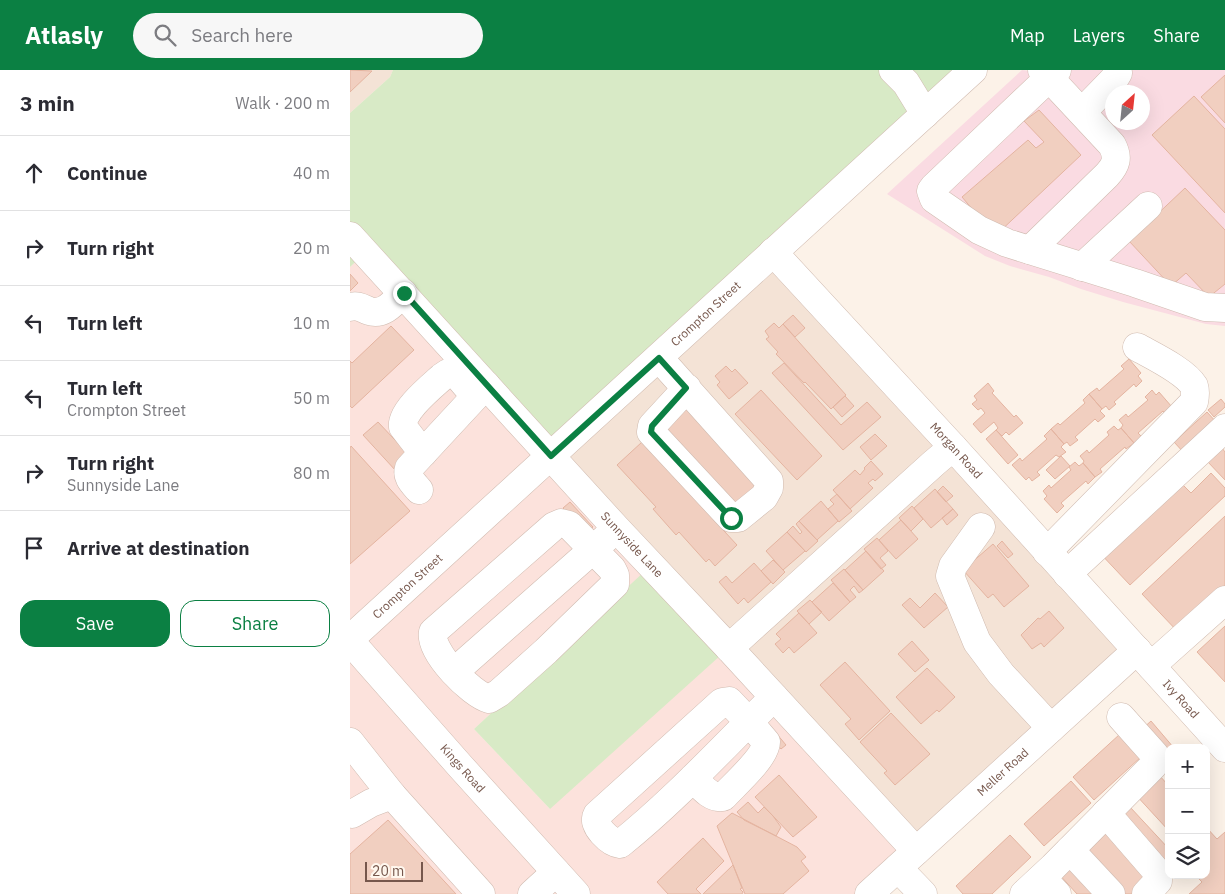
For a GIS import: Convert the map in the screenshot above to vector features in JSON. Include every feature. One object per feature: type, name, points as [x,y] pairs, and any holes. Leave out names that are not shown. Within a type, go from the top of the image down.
[{"type":"street","points":[[893,70],[906,83],[925,114]]},
{"type":"street","name":"Crompton Street","points":[[350,640],[973,70]]},
{"type":"street","points":[[1082,112],[1115,78],[1118,73],[1117,70]]},
{"type":"street","points":[[1030,250],[1107,175],[1117,160],[1117,155],[1112,145],[1049,73],[931,192],[934,200],[979,230],[1007,243],[1135,282],[1205,306],[1225,308]]},
{"type":"street","points":[[1082,267],[1148,206]]},
{"type":"street","name":"Sunnyside Lane","points":[[350,236],[404,293],[480,391],[551,456],[774,697],[907,859],[923,894]]},
{"type":"street","name":"Morgan Road","points":[[773,252],[953,447],[1149,664]]},
{"type":"street","points":[[350,307],[358,306],[373,312],[379,312],[391,306],[404,293]]},
{"type":"street","points":[[1047,552],[1194,402],[1196,392],[1194,386],[1185,376],[1137,347]]},
{"type":"street","points":[[659,358],[686,388],[768,481],[769,488],[764,497],[738,518],[731,518],[651,432],[652,426],[686,388]]},
{"type":"street","points":[[419,490],[409,478],[409,468],[423,453],[480,391],[456,375],[448,373],[442,377],[406,413],[402,423],[403,427],[423,453]]},
{"type":"street","points":[[1067,574],[1225,428]]},
{"type":"street","points":[[730,648],[953,447]]},
{"type":"street","points":[[565,523],[569,525],[616,574],[615,584],[546,651],[499,693],[488,699],[483,698],[476,694],[454,672],[432,641],[435,629],[558,524],[565,523]]},
{"type":"street","points":[[981,527],[953,566],[950,576],[977,642],[1001,674],[1051,728]]},
{"type":"street","points":[[454,672],[616,528]]},
{"type":"street","points":[[1149,664],[1225,600]]},
{"type":"street","points":[[1149,664],[1225,617]]},
{"type":"street","name":"Kings Road","points":[[350,640],[576,894]]},
{"type":"street","name":"Meller Road","points":[[869,894],[1051,728],[1149,664]]},
{"type":"street","name":"Ivy Road","points":[[1149,664],[1225,748]]},
{"type":"street","points":[[749,722],[732,703],[722,702],[597,815],[595,818],[596,824],[613,842],[620,844],[693,778],[749,722],[774,697]]},
{"type":"street","points":[[1041,889],[1070,850],[1155,762],[1154,755],[1121,717]]},
{"type":"street","points":[[350,742],[392,795],[481,894]]},
{"type":"street","points":[[351,814],[371,803],[392,795]]},
{"type":"street","points":[[1106,813],[1158,873],[1158,882],[1146,894]]},
{"type":"street","points":[[1070,850],[1111,894]]},
{"type":"street","points":[[532,894],[556,872]]},
{"type":"shaded area","points":[[350,70],[393,70],[390,77],[350,113]]},
{"type":"shaded area","points":[[1022,70],[1225,70],[1225,326],[1206,324],[1123,302],[1010,266],[985,256],[887,194]]},
{"type":"shaded area","points":[[366,252],[916,851],[868,894],[350,894],[350,267]],"holes":[[[645,572],[550,809],[474,729]]]},
{"type":"shaded area","points":[[772,252],[1136,650],[916,851],[551,455]]},
{"type":"green space","points":[[393,70],[972,70],[551,455],[366,252],[350,267],[350,113],[390,77]]},
{"type":"green space","points":[[645,571],[721,655],[550,809],[474,729]]},
{"type":"building","points":[[350,70],[372,71],[350,92]]},
{"type":"building","points":[[1225,75],[1225,123],[1201,97]]},
{"type":"building","points":[[1194,96],[1225,129],[1225,213],[1152,135]]},
{"type":"building","points":[[1039,110],[1081,155],[995,236],[962,197],[1028,140],[1036,148],[1044,142],[1024,121]]},
{"type":"building","points":[[1185,188],[1225,230],[1225,284],[1209,297],[1186,273],[1171,286],[1129,241]]},
{"type":"building","points":[[350,274],[358,283],[350,291]]},
{"type":"building","points":[[793,315],[805,328],[795,337],[783,324]]},
{"type":"building","points":[[774,323],[779,328],[783,324],[846,395],[831,409],[776,354],[778,352],[766,339],[769,337],[765,331]]},
{"type":"building","points":[[391,326],[414,350],[352,408],[350,406],[350,361],[352,363]]},
{"type":"building","points":[[1129,359],[1141,373],[1138,376],[1142,381],[1136,387],[1134,384],[1114,402],[1116,404],[1109,410],[1106,406],[1102,409],[1089,394],[1097,388],[1099,391],[1124,369],[1121,366]]},
{"type":"building","points":[[784,363],[841,425],[867,402],[881,417],[843,450],[772,373]]},
{"type":"building","points":[[726,366],[732,372],[735,369],[748,383],[729,399],[717,385],[720,382],[715,376]]},
{"type":"building","points":[[988,383],[994,391],[992,393],[1014,417],[1016,415],[1023,423],[1009,435],[1006,432],[1002,436],[996,430],[998,428],[994,422],[981,433],[973,424],[985,413],[981,408],[978,410],[972,404],[977,400],[974,396]]},
{"type":"building","points":[[761,390],[822,456],[797,480],[735,414]]},
{"type":"building","points":[[1152,390],[1156,395],[1159,392],[1172,407],[1165,414],[1163,411],[1138,433],[1141,436],[1134,443],[1121,428],[1123,425],[1119,420],[1126,414],[1128,417],[1148,400],[1145,397]]},
{"type":"building","points":[[1089,394],[1102,409],[1100,411],[1105,416],[1098,422],[1095,419],[1075,437],[1078,440],[1070,446],[1067,442],[1064,444],[1051,429],[1058,423],[1060,425],[1085,403],[1083,400]]},
{"type":"building","points":[[845,396],[854,406],[842,417],[833,407]]},
{"type":"building","points":[[1221,399],[1225,407],[1214,417],[1208,410]]},
{"type":"building","points":[[687,400],[764,484],[731,514],[654,431]]},
{"type":"building","points":[[1207,412],[1218,424],[1185,454],[1174,442]]},
{"type":"building","points":[[378,422],[411,457],[396,471],[363,435]]},
{"type":"building","points":[[1114,426],[1118,430],[1121,428],[1134,443],[1126,449],[1125,447],[1100,469],[1102,472],[1095,477],[1083,463],[1084,461],[1080,456],[1087,450],[1089,453],[1109,435],[1107,432]]},
{"type":"building","points":[[1051,429],[1064,444],[1061,447],[1066,452],[1059,457],[1056,455],[1037,472],[1040,475],[1032,481],[1029,477],[1026,480],[1012,465],[1020,458],[1022,461],[1047,439],[1044,436]]},
{"type":"building","points":[[996,430],[1018,455],[1008,464],[986,439]]},
{"type":"building","points":[[875,434],[887,446],[871,460],[860,447]]},
{"type":"building","points":[[642,442],[737,545],[715,566],[709,559],[706,562],[679,532],[676,535],[653,509],[656,507],[617,465]]},
{"type":"building","points":[[351,446],[410,511],[350,564],[350,448]]},
{"type":"building","points":[[1222,448],[1225,452],[1225,480],[1207,461]]},
{"type":"building","points":[[1061,456],[1070,466],[1055,479],[1046,470]]},
{"type":"building","points":[[871,461],[883,474],[875,481],[873,479],[868,483],[873,488],[850,509],[833,490],[855,470],[860,475]]},
{"type":"building","points":[[1075,462],[1079,466],[1083,463],[1095,477],[1088,484],[1086,481],[1061,503],[1064,506],[1057,513],[1044,499],[1047,496],[1043,491],[1049,485],[1051,488],[1071,470],[1069,467]]},
{"type":"building","points":[[1211,473],[1225,488],[1225,496],[1130,585],[1098,551],[1176,478],[1191,493]]},
{"type":"building","points":[[943,486],[953,496],[946,502],[937,492]]},
{"type":"building","points":[[935,489],[953,509],[931,528],[914,508]]},
{"type":"building","points":[[837,494],[852,511],[839,522],[828,509],[834,504],[830,500]]},
{"type":"building","points":[[821,501],[838,521],[817,540],[799,521]]},
{"type":"building","points":[[570,502],[593,527],[586,533],[563,508]]},
{"type":"building","points":[[912,506],[923,519],[911,531],[899,518]]},
{"type":"building","points":[[953,509],[958,515],[947,525],[942,518]]},
{"type":"building","points":[[1225,516],[1225,590],[1179,633],[1142,594]]},
{"type":"building","points":[[901,520],[918,539],[896,559],[879,540]]},
{"type":"building","points":[[799,521],[818,541],[806,552],[787,532],[793,526],[800,534],[802,532],[796,524]]},
{"type":"building","points":[[787,532],[805,551],[783,570],[766,551]]},
{"type":"building","points":[[877,538],[888,551],[880,558],[886,565],[881,569],[864,549]]},
{"type":"building","points":[[1002,541],[1013,554],[1008,558],[997,546]]},
{"type":"building","points":[[993,544],[1029,586],[1004,607],[993,594],[988,598],[963,570]]},
{"type":"building","points":[[866,551],[884,571],[863,590],[845,570]]},
{"type":"building","points":[[773,560],[785,572],[773,584],[761,571]]},
{"type":"building","points":[[754,563],[771,582],[748,603],[744,598],[738,604],[719,582],[726,576],[732,583]]},
{"type":"building","points":[[844,569],[863,590],[859,593],[854,586],[850,590],[856,597],[850,602],[831,580]]},
{"type":"building","points":[[833,583],[850,602],[829,621],[812,602]]},
{"type":"building","points":[[935,593],[948,607],[924,628],[902,605],[910,598],[920,608]]},
{"type":"building","points":[[810,600],[822,612],[809,624],[797,611]]},
{"type":"building","points":[[1049,611],[1064,628],[1044,647],[1041,643],[1032,649],[1021,635],[1038,618],[1040,619]]},
{"type":"building","points":[[799,613],[817,633],[794,653],[789,647],[783,653],[775,644],[781,639],[776,634]]},
{"type":"building","points":[[1225,626],[1225,682],[1197,652]]},
{"type":"building","points":[[912,641],[929,660],[915,672],[898,654]]},
{"type":"building","points":[[845,662],[890,711],[859,740],[845,724],[851,719],[820,685]]},
{"type":"building","points":[[927,668],[955,697],[939,712],[937,710],[921,724],[896,697]]},
{"type":"building","points":[[891,713],[930,754],[895,785],[884,773],[887,771],[860,742]]},
{"type":"building","points":[[1151,721],[1171,744],[1165,744],[1165,758],[1141,730]]},
{"type":"building","points":[[776,733],[786,745],[781,749],[771,738]]},
{"type":"building","points":[[1120,734],[1141,757],[1094,800],[1073,777]]},
{"type":"building","points":[[1158,774],[1165,782],[1165,827],[1135,794]]},
{"type":"building","points":[[779,775],[817,817],[793,837],[755,797]]},
{"type":"building","points":[[1071,781],[1091,803],[1044,846],[1024,824]]},
{"type":"building","points":[[748,802],[758,813],[764,807],[773,816],[781,827],[776,836],[744,820],[737,812]]},
{"type":"building","points":[[1130,807],[1165,845],[1165,866],[1119,816]]},
{"type":"building","points":[[732,813],[797,847],[806,857],[801,861],[809,871],[783,894],[745,894],[717,826]]},
{"type":"building","points":[[388,820],[456,894],[350,894],[350,854]]},
{"type":"building","points":[[1104,829],[1150,879],[1134,894],[1125,894],[1083,848]]},
{"type":"building","points":[[1210,831],[1217,839],[1225,832],[1225,894],[1189,894],[1202,882],[1199,879],[1210,879]]},
{"type":"building","points":[[1010,835],[1031,857],[992,894],[963,894],[956,886]]},
{"type":"building","points":[[703,838],[724,861],[696,889],[701,894],[668,894],[657,882]]},
{"type":"building","points":[[1068,862],[1097,894],[1077,894],[1057,872]]},
{"type":"building","points":[[733,865],[742,888],[740,889],[743,892],[742,894],[703,894]]},
{"type":"route","points":[[404,293],[551,456],[659,358],[686,388],[652,426],[651,432],[731,518]]}]
